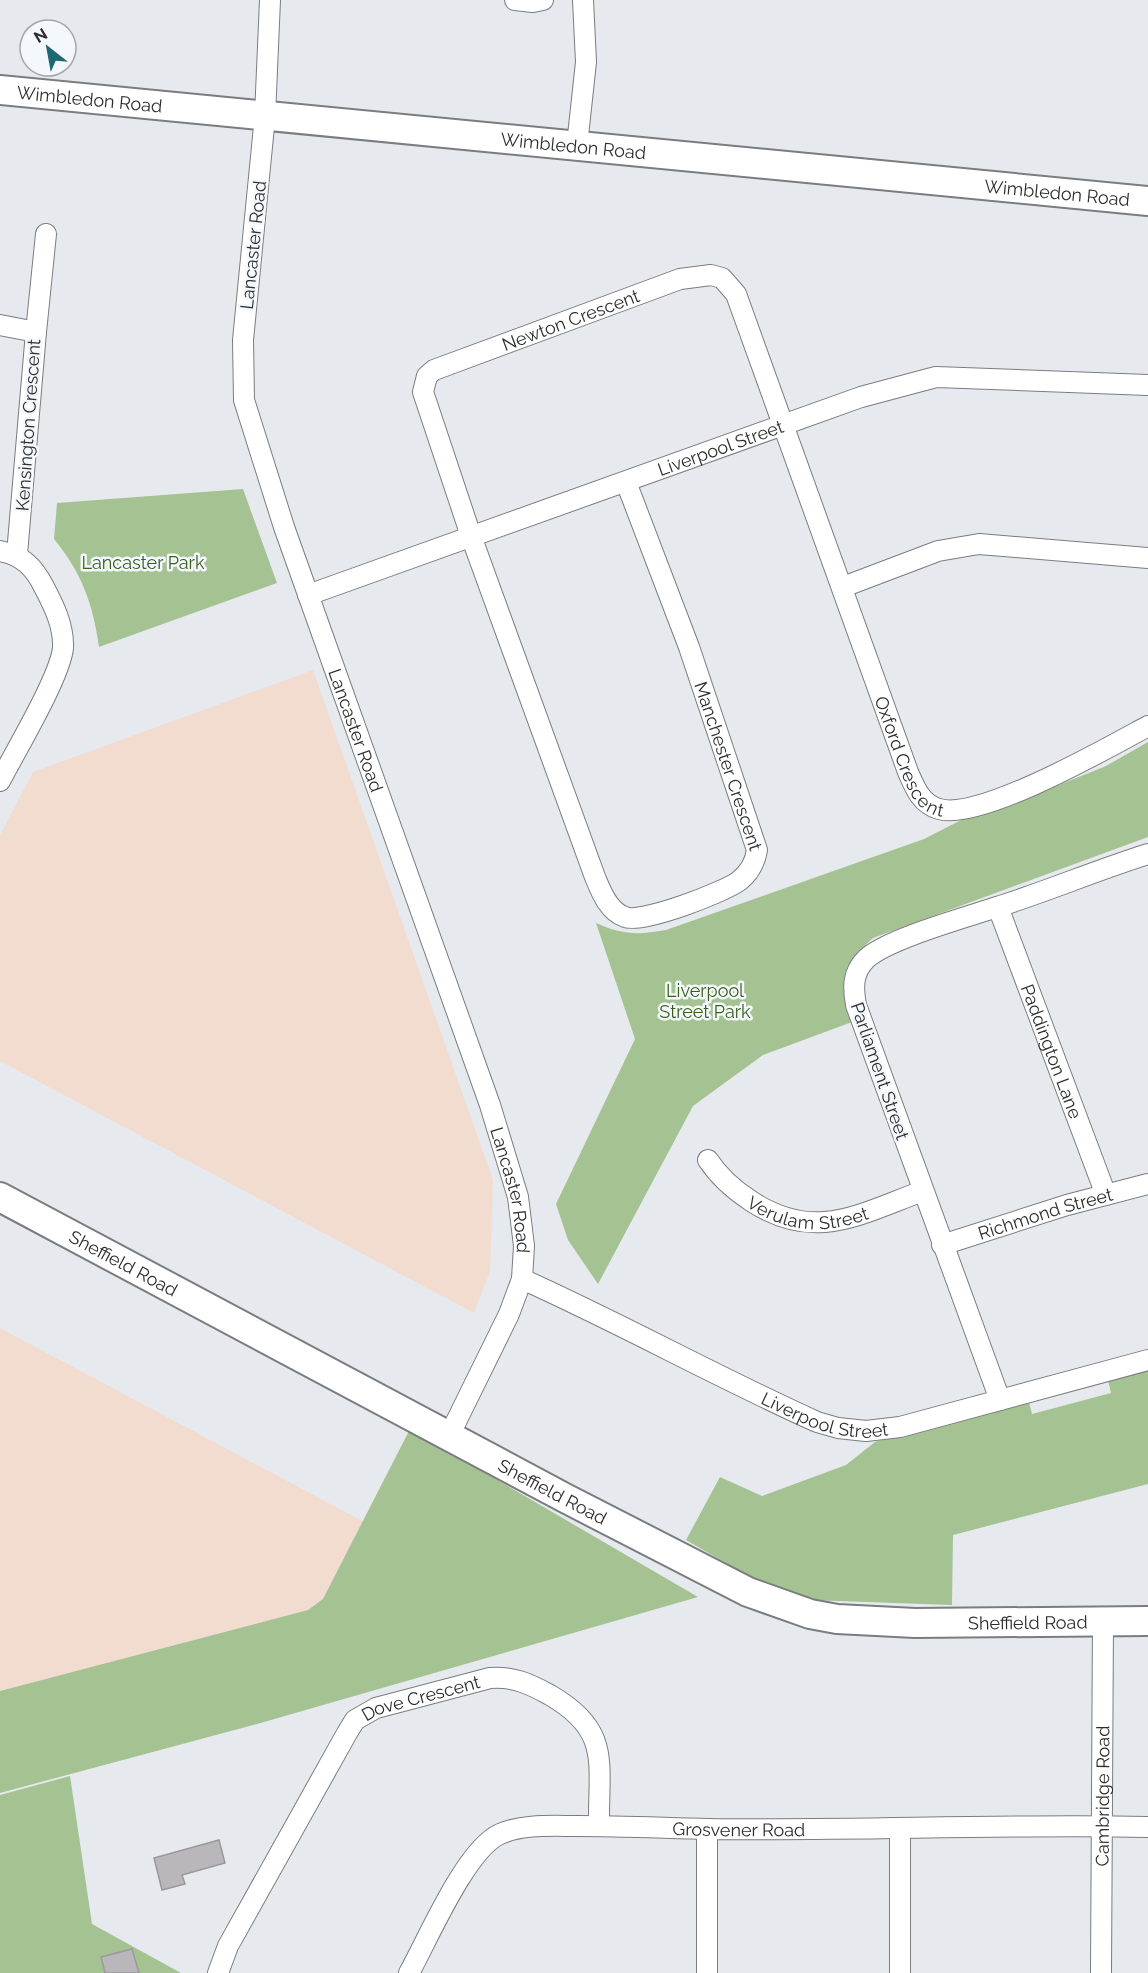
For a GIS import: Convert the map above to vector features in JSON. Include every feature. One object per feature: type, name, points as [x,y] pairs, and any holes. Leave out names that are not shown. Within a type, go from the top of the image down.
[{"type":"street","name":"Lancaster Road","points":[[270,0],[265,116],[243,340],[244,400],[251,429],[308,595],[452,997],[510,1167],[522,1224],[522,1279],[509,1314],[449,1436]]},
{"type":"street","points":[[515,0],[543,0]]},
{"type":"street","points":[[577,145],[586,62],[583,0]]},
{"type":"street","name":"Wimbledon Road","points":[[0,90],[1148,201]]},
{"type":"street","points":[[36,332],[46,234]]},
{"type":"street","name":"Newton Crescent","points":[[471,536],[423,392],[426,376],[434,370],[613,302],[680,279],[711,275],[722,278],[736,294],[782,427]]},
{"type":"street","name":"Kensington Crescent","points":[[0,325],[36,332],[9,553]]},
{"type":"street","name":"Liverpool Street","points":[[308,595],[861,397],[936,377],[1148,385]]},
{"type":"street","name":"Oxford Crescent","points":[[782,427],[843,587],[908,772],[921,798],[929,805],[954,811],[1006,795],[1078,763],[1148,726]]},
{"type":"street","name":"Manchester Crescent","points":[[471,536],[602,892],[608,903],[625,917],[635,918],[653,914],[739,881],[755,862],[757,850],[685,638],[627,482]]},
{"type":"street","points":[[843,587],[938,551],[979,544],[1148,558]]},
{"type":"street","points":[[0,781],[45,693],[63,649],[62,634],[54,605],[42,583],[9,553]]},
{"type":"street","name":"Parliament Street","points":[[1000,1400],[856,1005],[853,987],[855,973],[876,951],[957,919],[998,907],[1148,854]]},
{"type":"street","name":"Paddington Lane","points":[[998,907],[1106,1195]]},
{"type":"street","name":"Verulam Street","points":[[708,1160],[717,1173],[742,1195],[784,1219],[804,1224],[846,1218],[923,1191]]},
{"type":"street","name":"Richmond Street","points":[[942,1245],[1148,1184]]},
{"type":"street","name":"Sheffield Road","points":[[0,1197],[748,1592],[810,1614],[837,1619],[915,1623],[1148,1621]]},
{"type":"street","name":"Liverpool Street","points":[[522,1279],[596,1313],[709,1372],[817,1422],[838,1428],[866,1431],[900,1427],[1148,1360]]},
{"type":"street","name":"Cambridge Road","points":[[1101,1973],[1103,1620]]},
{"type":"street","name":"Dove Crescent","points":[[218,1973],[228,1946],[347,1732],[355,1720],[376,1708],[490,1678],[506,1677],[532,1685],[573,1708],[594,1736],[598,1749],[599,1826]]},
{"type":"street","name":"Grosvener Road","points":[[409,1973],[470,1862],[483,1845],[499,1834],[527,1828],[599,1826],[707,1829],[1148,1827]]},
{"type":"street","points":[[707,1829],[707,1973]]},
{"type":"street","points":[[900,1829],[900,1973]]},
{"type":"shaded area","points":[[313,670],[493,1180],[490,1271],[474,1313],[0,1061],[0,835],[33,772]]},
{"type":"shaded area","points":[[0,1328],[364,1522],[323,1600],[308,1610],[0,1691]]},
{"type":"green space","name":"Lancaster Park","points":[[243,489],[277,583],[99,647],[85,590],[72,564],[54,539],[57,503]]},
{"type":"green space","name":"Liverpool Street Park","points":[[1148,742],[1148,837],[873,938],[854,958],[845,975],[845,995],[852,1022],[763,1055],[693,1106],[598,1284],[568,1240],[556,1204],[635,1039],[596,923],[630,933],[666,930],[924,839],[971,815],[1029,797],[1106,766]]},
{"type":"green space","points":[[1148,1370],[1148,1484],[953,1535],[952,1605],[809,1600],[757,1581],[686,1540],[720,1477],[762,1496],[846,1465],[875,1442],[1029,1402],[1032,1414],[1111,1393],[1108,1380]]},
{"type":"green space","points":[[410,1429],[698,1597],[257,1724],[0,1793],[0,1691],[308,1610],[323,1599]]},
{"type":"green space","points":[[70,1776],[92,1924],[181,1973],[0,1973],[0,1795]]},
{"type":"building","points":[[219,1840],[225,1863],[182,1875],[185,1884],[162,1890],[154,1858]]},
{"type":"building","points":[[132,1949],[139,1973],[105,1973],[101,1957]]}]
